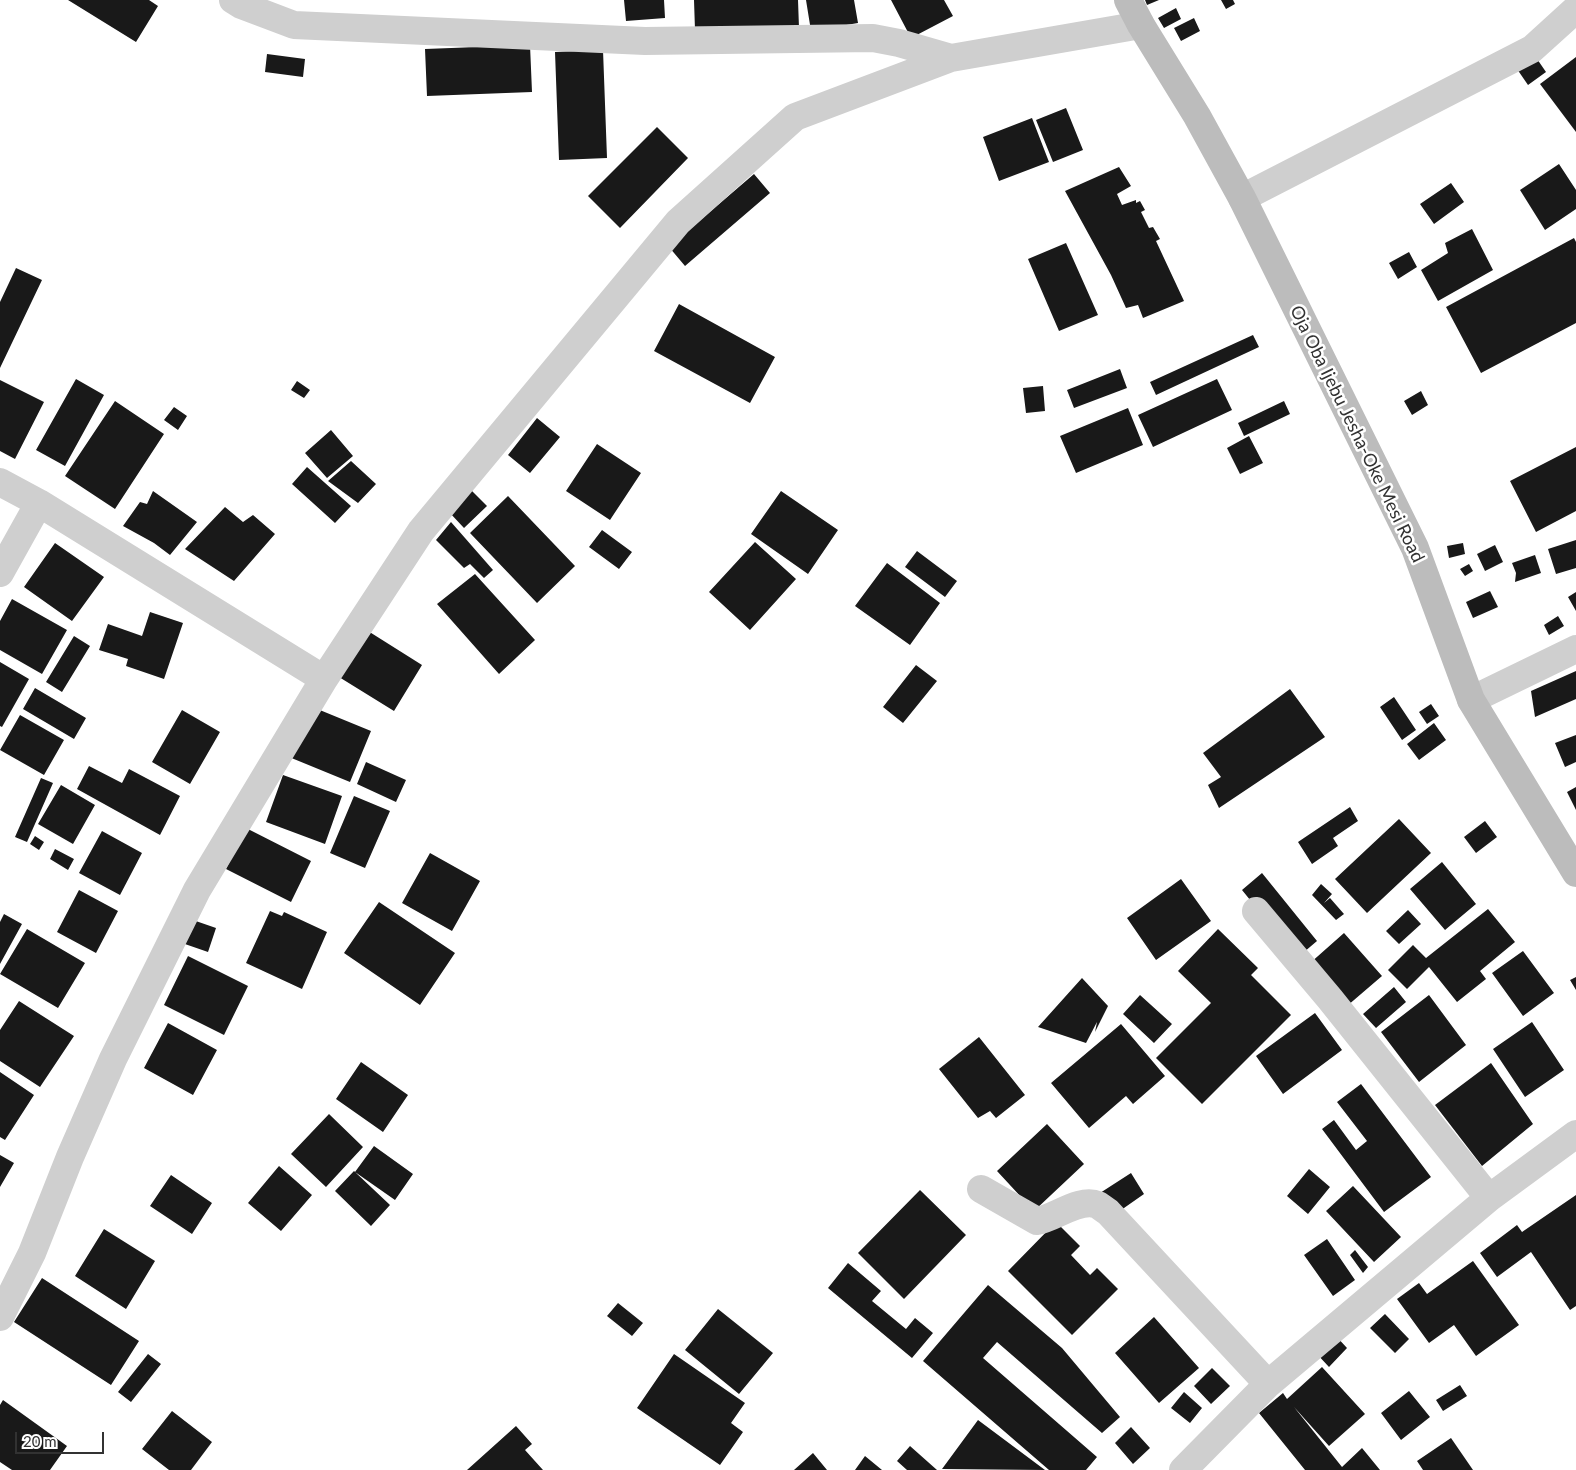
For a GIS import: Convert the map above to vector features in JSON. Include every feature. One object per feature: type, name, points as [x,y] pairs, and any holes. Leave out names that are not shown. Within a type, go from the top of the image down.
[{"type":"main road","name":"Oja Oba Ijebu Jesha-Oke Mesi Road","points":[[1128,0],[1140,25],[1196,116],[1242,198],[1415,548],[1471,700],[1576,873]]},
{"type":"street","points":[[233,0],[294,25],[645,41],[873,38],[899,43],[951,58]]},
{"type":"street","points":[[1242,198],[1532,49],[1576,9]]},
{"type":"street","points":[[0,1317],[32,1253],[113,1058],[197,890],[324,679],[421,530],[678,222],[795,117],[951,58],[1140,25]]},
{"type":"street","points":[[0,482],[39,503],[324,679]]},
{"type":"street","points":[[0,573],[39,503]]},
{"type":"street","points":[[1471,700],[1576,649]]},
{"type":"street","points":[[1256,911],[1330,999],[1489,1198]]},
{"type":"street","points":[[1183,1470],[1268,1384],[1489,1198],[1576,1134]]},
{"type":"street","points":[[980,1190],[1036,1221],[1046,1220],[1084,1203],[1097,1204],[1108,1212],[1268,1384]]},
{"type":"building","points":[[68,0],[149,0],[158,6],[136,42]]},
{"type":"building","points":[[624,0],[664,0],[665,18],[626,21]]},
{"type":"building","points":[[694,0],[798,0],[799,28],[695,30]]},
{"type":"building","points":[[806,0],[854,0],[858,23],[811,31]]},
{"type":"building","points":[[891,0],[944,0],[953,16],[911,38]]},
{"type":"building","points":[[1145,0],[1159,0],[1147,5]]},
{"type":"building","points":[[1221,0],[1233,0],[1235,4],[1226,9]]},
{"type":"building","points":[[1176,8],[1181,19],[1164,28],[1158,18]]},
{"type":"building","points":[[1194,18],[1200,31],[1181,41],[1174,28]]},
{"type":"building","points":[[530,45],[532,92],[427,96],[425,49]]},
{"type":"building","points":[[603,50],[607,158],[559,160],[555,52]]},
{"type":"building","points":[[267,54],[305,59],[303,77],[265,72]]},
{"type":"building","points":[[1535,56],[1546,72],[1528,85],[1517,69]]},
{"type":"building","points":[[1576,57],[1576,132],[1540,84]]},
{"type":"building","points":[[1066,108],[1083,150],[1053,162],[1036,120]]},
{"type":"building","points":[[1032,118],[1049,162],[999,181],[983,137]]},
{"type":"building","points":[[657,127],[688,158],[620,228],[588,196]]},
{"type":"building","points":[[1559,164],[1576,190],[1576,209],[1545,230],[1520,190]]},
{"type":"building","points":[[1119,167],[1131,186],[1117,194],[1122,205],[1136,200],[1136,203],[1140,201],[1145,210],[1141,212],[1149,228],[1153,227],[1160,239],[1156,241],[1184,301],[1143,318],[1138,305],[1126,308],[1111,275],[1065,191]]},
{"type":"building","points":[[754,174],[770,193],[685,266],[669,247]]},
{"type":"building","points":[[1451,183],[1464,202],[1434,224],[1420,204]]},
{"type":"building","points":[[1472,229],[1493,270],[1438,301],[1421,270],[1448,253],[1445,243]]},
{"type":"building","points":[[1574,238],[1576,242],[1576,323],[1481,373],[1446,307]]},
{"type":"building","points":[[1066,243],[1098,315],[1059,331],[1028,259]]},
{"type":"building","points":[[1409,252],[1417,267],[1398,279],[1389,263]]},
{"type":"building","points":[[16,268],[42,280],[0,368],[0,302]]},
{"type":"building","points":[[679,304],[775,357],[750,403],[654,351]]},
{"type":"building","points":[[1253,335],[1259,347],[1156,395],[1150,382]]},
{"type":"building","points":[[1120,369],[1127,388],[1074,408],[1067,390]]},
{"type":"building","points":[[76,379],[104,395],[65,466],[36,450]]},
{"type":"building","points":[[1217,379],[1232,410],[1153,447],[1138,415]]},
{"type":"building","points":[[0,380],[44,402],[15,459],[0,451]]},
{"type":"building","points":[[297,381],[310,390],[304,398],[291,390]]},
{"type":"building","points":[[1043,386],[1045,411],[1026,413],[1023,388]]},
{"type":"building","points":[[1421,391],[1428,405],[1412,415],[1404,401]]},
{"type":"building","points":[[115,401],[164,434],[115,509],[65,476]]},
{"type":"building","points":[[1284,401],[1290,414],[1244,436],[1238,423]]},
{"type":"building","points":[[174,407],[187,416],[178,430],[164,420]]},
{"type":"building","points":[[1128,408],[1143,445],[1076,473],[1060,436]]},
{"type":"building","points":[[537,418],[560,437],[530,473],[508,455]]},
{"type":"building","points":[[331,430],[353,456],[327,478],[305,453]]},
{"type":"building","points":[[1249,436],[1263,463],[1240,474],[1227,448]]},
{"type":"building","points":[[597,444],[641,473],[610,520],[566,491]]},
{"type":"building","points":[[1576,447],[1576,511],[1536,532],[1510,481]]},
{"type":"building","points":[[351,461],[376,484],[358,503],[328,481]]},
{"type":"building","points":[[307,467],[351,506],[335,523],[292,484]]},
{"type":"building","points":[[471,490],[487,506],[464,528],[449,512]]},
{"type":"building","points":[[153,491],[197,522],[170,555],[154,543],[123,526],[140,502],[147,504]]},
{"type":"building","points":[[781,491],[838,530],[808,574],[751,534]]},
{"type":"building","points":[[508,496],[575,566],[537,603],[470,533]]},
{"type":"building","points":[[225,507],[243,522],[253,515],[275,534],[234,581],[185,549]]},
{"type":"building","points":[[451,522],[493,570],[484,578],[470,564],[464,568],[436,540]]},
{"type":"building","points":[[602,530],[632,552],[619,569],[589,547]]},
{"type":"building","points":[[1576,540],[1576,568],[1556,574],[1548,549]]},
{"type":"building","points":[[755,542],[796,579],[750,630],[709,592]]},
{"type":"building","points":[[55,543],[104,577],[72,621],[24,587]]},
{"type":"building","points":[[1463,543],[1465,554],[1449,558],[1447,546]]},
{"type":"building","points":[[1495,545],[1503,562],[1485,571],[1477,554]]},
{"type":"building","points":[[917,551],[957,581],[945,597],[905,567]]},
{"type":"building","points":[[1535,555],[1541,573],[1515,582],[1516,573],[1512,563]]},
{"type":"building","points":[[887,563],[940,603],[910,645],[855,606]]},
{"type":"building","points":[[1469,564],[1473,571],[1465,576],[1460,569]]},
{"type":"building","points":[[475,574],[535,640],[499,674],[437,604]]},
{"type":"building","points":[[1490,591],[1498,607],[1473,618],[1466,602]]},
{"type":"building","points":[[1576,592],[1576,611],[1568,597]]},
{"type":"building","points":[[12,599],[67,630],[42,674],[0,650],[0,621]]},
{"type":"building","points":[[150,612],[183,623],[164,679],[126,666],[128,659],[99,650],[108,624],[142,636]]},
{"type":"building","points":[[1558,616],[1564,626],[1549,635],[1544,625]]},
{"type":"building","points":[[368,631],[422,665],[394,711],[339,677]]},
{"type":"building","points":[[74,636],[90,646],[62,692],[46,682]]},
{"type":"building","points":[[0,662],[29,679],[2,727],[0,726]]},
{"type":"building","points":[[916,665],[937,681],[903,723],[883,707]]},
{"type":"building","points":[[1576,671],[1576,699],[1535,717],[1531,691]]},
{"type":"building","points":[[35,688],[86,718],[74,739],[23,709]]},
{"type":"building","points":[[1290,689],[1325,737],[1219,808],[1208,785],[1221,777],[1203,753]]},
{"type":"building","points":[[1394,697],[1416,730],[1402,740],[1380,707]]},
{"type":"building","points":[[1431,704],[1439,716],[1427,724],[1419,712]]},
{"type":"building","points":[[310,706],[371,731],[350,782],[289,757]]},
{"type":"building","points":[[182,710],[220,732],[190,784],[152,762]]},
{"type":"building","points":[[20,715],[64,740],[44,775],[0,750]]},
{"type":"building","points":[[1434,723],[1446,740],[1419,760],[1407,744]]},
{"type":"building","points":[[1576,735],[1576,762],[1565,767],[1555,743]]},
{"type":"building","points":[[366,762],[406,780],[396,802],[357,784]]},
{"type":"building","points":[[89,766],[122,783],[129,769],[180,796],[160,835],[77,789]]},
{"type":"building","points":[[283,775],[342,796],[325,844],[266,822]]},
{"type":"building","points":[[41,778],[53,783],[27,842],[15,837]]},
{"type":"building","points":[[61,785],[95,805],[73,844],[38,824]]},
{"type":"building","points":[[1576,787],[1576,810],[1567,792]]},
{"type":"building","points":[[354,796],[390,811],[365,868],[330,853]]},
{"type":"building","points":[[1350,807],[1358,821],[1333,838],[1338,846],[1312,864],[1298,842]]},
{"type":"building","points":[[1399,819],[1431,853],[1367,913],[1335,879]]},
{"type":"building","points":[[1485,821],[1497,837],[1476,853],[1464,837]]},
{"type":"building","points":[[246,828],[311,861],[291,902],[226,869]]},
{"type":"building","points":[[102,831],[142,853],[120,895],[79,873]]},
{"type":"building","points":[[35,836],[44,842],[39,850],[30,844]]},
{"type":"building","points":[[55,849],[74,859],[68,870],[50,859]]},
{"type":"building","points":[[430,853],[480,881],[452,931],[402,903]]},
{"type":"building","points":[[1442,862],[1476,904],[1445,930],[1410,889]]},
{"type":"building","points":[[1262,873],[1317,941],[1297,958],[1242,890]]},
{"type":"building","points":[[1181,879],[1211,921],[1156,960],[1127,918]]},
{"type":"building","points":[[1321,884],[1332,894],[1324,903],[1330,898],[1344,914],[1336,920],[1312,895]]},
{"type":"building","points":[[79,890],[118,911],[96,953],[57,932]]},
{"type":"building","points":[[379,902],[455,953],[420,1005],[344,953]]},
{"type":"building","points":[[1488,909],[1515,942],[1480,971],[1486,979],[1457,1002],[1429,967],[1407,989],[1388,970],[1413,945],[1426,958]]},
{"type":"building","points":[[1408,910],[1421,924],[1399,944],[1386,931]]},
{"type":"building","points":[[270,911],[282,916],[284,912],[327,932],[302,989],[246,963]]},
{"type":"building","points":[[4,914],[22,924],[0,964],[0,922]]},
{"type":"building","points":[[190,919],[216,928],[208,952],[182,943]]},
{"type":"building","points":[[27,929],[85,963],[58,1008],[0,974]]},
{"type":"building","points":[[1218,929],[1258,968],[1251,975],[1291,1015],[1202,1104],[1156,1058],[1211,1003],[1178,971]]},
{"type":"building","points":[[1344,933],[1382,976],[1347,1006],[1309,964]]},
{"type":"building","points":[[1523,951],[1554,993],[1523,1016],[1492,973]]},
{"type":"building","points":[[188,956],[248,986],[224,1035],[164,1005]]},
{"type":"building","points":[[1576,977],[1576,990],[1570,980]]},
{"type":"building","points":[[1082,978],[1108,1006],[1095,1032],[1097,1022],[1086,1043],[1038,1027]]},
{"type":"building","points":[[1394,987],[1406,1002],[1376,1028],[1363,1014]]},
{"type":"building","points":[[1140,995],[1172,1024],[1154,1043],[1123,1014]]},
{"type":"building","points":[[1429,995],[1466,1045],[1419,1082],[1381,1032]]},
{"type":"building","points":[[19,1001],[74,1036],[40,1087],[0,1061],[0,1030]]},
{"type":"building","points":[[1315,1013],[1342,1050],[1283,1094],[1256,1056]]},
{"type":"building","points":[[1532,1022],[1564,1070],[1525,1097],[1493,1049]]},
{"type":"building","points":[[168,1023],[217,1050],[193,1095],[144,1068]]},
{"type":"building","points":[[1121,1024],[1165,1076],[1133,1104],[1126,1096],[1089,1128],[1051,1083]]},
{"type":"building","points":[[979,1037],[1025,1095],[996,1118],[990,1111],[978,1118],[939,1069]]},
{"type":"building","points":[[361,1062],[408,1095],[383,1132],[336,1099]]},
{"type":"building","points":[[1491,1063],[1533,1124],[1482,1166],[1435,1105]]},
{"type":"building","points":[[0,1072],[34,1095],[5,1140],[0,1137]]},
{"type":"building","points":[[1361,1084],[1431,1177],[1384,1212],[1322,1129],[1334,1120],[1356,1150],[1367,1141],[1337,1102]]},
{"type":"building","points":[[329,1114],[363,1147],[326,1187],[291,1154]]},
{"type":"building","points":[[1047,1124],[1084,1164],[1034,1211],[997,1171]]},
{"type":"building","points":[[374,1146],[413,1174],[395,1200],[355,1172]]},
{"type":"building","points":[[0,1155],[14,1163],[0,1187]]},
{"type":"building","points":[[279,1166],[312,1195],[281,1231],[248,1203]]},
{"type":"building","points":[[1309,1169],[1330,1187],[1308,1214],[1287,1196]]},
{"type":"building","points":[[354,1171],[390,1205],[371,1226],[335,1191]]},
{"type":"building","points":[[1131,1173],[1144,1194],[1114,1215],[1100,1193]]},
{"type":"building","points":[[171,1175],[212,1203],[192,1234],[150,1206]]},
{"type":"building","points":[[1353,1186],[1401,1237],[1374,1262],[1326,1211]]},
{"type":"building","points":[[920,1190],[966,1235],[904,1299],[858,1253]]},
{"type":"building","points":[[1576,1195],[1576,1306],[1570,1310],[1531,1252],[1497,1277],[1480,1253],[1517,1225],[1522,1232]]},
{"type":"building","points":[[1056,1222],[1080,1246],[1071,1255],[1090,1275],[1097,1268],[1118,1289],[1072,1335],[1008,1271]]},
{"type":"building","points":[[104,1229],[155,1261],[126,1309],[75,1276]]},
{"type":"building","points":[[1327,1239],[1355,1280],[1333,1296],[1304,1255]]},
{"type":"building","points":[[1355,1250],[1368,1267],[1363,1273],[1350,1255]]},
{"type":"building","points":[[1473,1261],[1519,1325],[1476,1356],[1454,1325],[1429,1343],[1397,1299],[1419,1283],[1427,1294]]},
{"type":"building","points":[[848,1263],[881,1291],[872,1301],[906,1329],[915,1318],[933,1333],[912,1358],[828,1288]]},
{"type":"building","points":[[42,1278],[139,1341],[111,1385],[14,1322]]},
{"type":"building","points":[[988,1285],[1062,1348],[1120,1417],[1102,1433],[997,1342],[983,1358],[1097,1457],[1086,1470],[1049,1470],[923,1361]]},
{"type":"building","points":[[618,1303],[643,1323],[632,1336],[607,1316]]},
{"type":"building","points":[[718,1309],[773,1353],[739,1394],[685,1350]]},
{"type":"building","points":[[1385,1314],[1409,1339],[1395,1353],[1370,1328]]},
{"type":"building","points":[[1154,1317],[1199,1368],[1159,1403],[1115,1353]]},
{"type":"building","points":[[1335,1335],[1347,1348],[1329,1367],[1316,1353]]},
{"type":"building","points":[[148,1354],[161,1364],[131,1402],[118,1392]]},
{"type":"building","points":[[674,1354],[745,1403],[731,1423],[743,1432],[720,1465],[637,1408]]},
{"type":"building","points":[[1322,1367],[1365,1414],[1329,1446],[1294,1407],[1342,1467],[1362,1448],[1380,1470],[1305,1470],[1259,1413],[1283,1393],[1287,1399]]},
{"type":"building","points":[[1212,1368],[1230,1386],[1211,1404],[1194,1386]]},
{"type":"building","points":[[1460,1385],[1467,1396],[1443,1411],[1436,1400]]},
{"type":"building","points":[[1409,1391],[1430,1417],[1401,1440],[1381,1413]]},
{"type":"building","points":[[1184,1392],[1202,1408],[1190,1423],[1171,1408]]},
{"type":"building","points":[[3,1400],[67,1446],[50,1470],[12,1470],[0,1462],[0,1405]]},
{"type":"building","points":[[172,1411],[212,1442],[191,1470],[169,1470],[142,1449]]},
{"type":"building","points":[[978,1420],[1045,1470],[942,1469]]},
{"type":"building","points":[[516,1426],[532,1444],[525,1450],[543,1470],[467,1470]]},
{"type":"building","points":[[1131,1427],[1150,1448],[1133,1464],[1115,1443]]},
{"type":"building","points":[[1451,1438],[1473,1470],[1423,1470],[1417,1461]]},
{"type":"building","points":[[910,1446],[937,1470],[907,1470],[897,1461]]},
{"type":"building","points":[[813,1453],[827,1470],[794,1470]]},
{"type":"building","points":[[865,1456],[882,1470],[855,1470]]}]
